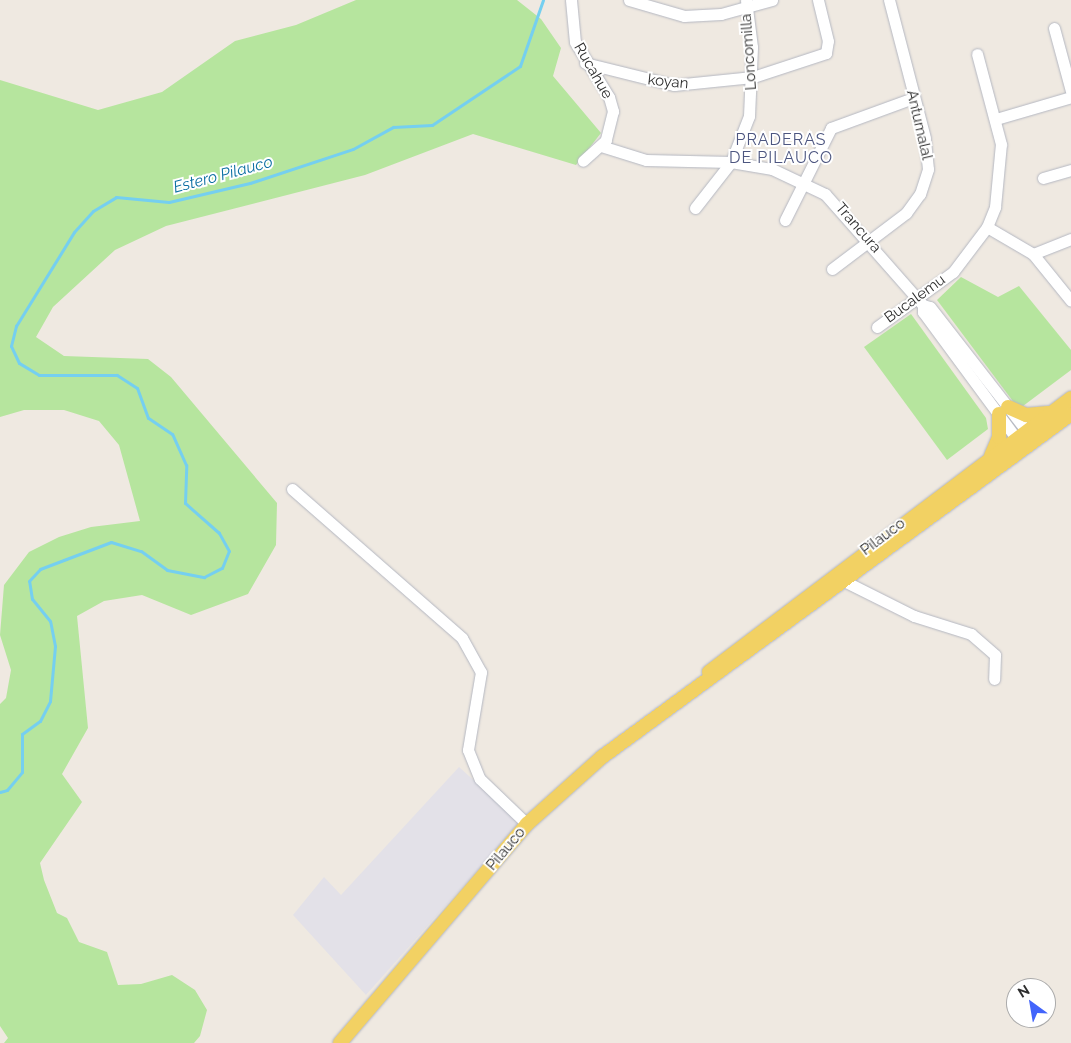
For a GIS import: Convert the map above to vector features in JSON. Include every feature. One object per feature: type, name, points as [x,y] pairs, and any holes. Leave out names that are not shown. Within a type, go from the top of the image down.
[{"type":"main road","name":"Pilauco","points":[[700,682],[731,665],[844,581],[1025,440],[1071,398]]},
{"type":"main road","points":[[989,458],[999,437],[1004,411],[1033,415],[1058,408]]},
{"type":"main road","name":"Pilauco","points":[[342,1042],[528,824],[602,757],[700,682],[725,657],[989,458],[1071,414]]},
{"type":"street","name":"Rucahue","points":[[571,0],[572,32],[585,62],[612,104],[612,126],[601,146],[583,161]]},
{"type":"street","points":[[629,0],[684,16],[746,3],[772,0]]},
{"type":"street","name":"koyan","points":[[585,62],[674,84],[753,77],[826,53],[828,41],[818,0]]},
{"type":"street","name":"Antumalal","points":[[832,269],[906,214],[926,178],[928,151],[889,0]]},
{"type":"street","name":"Loncomilla","points":[[695,208],[731,162],[749,116],[753,77],[746,3]]},
{"type":"street","points":[[1054,28],[1071,91]]},
{"type":"street","points":[[977,54],[996,119],[1002,170],[986,227],[1033,254],[1071,301]]},
{"type":"street","points":[[996,119],[1071,97]]},
{"type":"street","points":[[785,220],[827,133],[837,123],[913,98]]},
{"type":"street","name":"Trancura","points":[[601,146],[661,162],[731,162],[804,180],[835,202],[870,242],[921,302],[923,312],[1004,411],[1025,440]]},
{"type":"street","points":[[1043,178],[1071,170]]},
{"type":"street","name":"Bucalemu","points":[[878,327],[921,302],[953,272],[986,227]]},
{"type":"street","points":[[1033,254],[1071,239]]},
{"type":"street","points":[[292,489],[462,638],[481,672],[468,750],[480,779],[528,824]]},
{"type":"street","points":[[844,581],[914,616],[971,634],[995,655],[994,679]]},
{"type":"shaded area","points":[[459,767],[520,822],[366,995],[293,915],[324,877],[341,895]]},
{"type":"green space","points":[[356,0],[517,0],[541,19],[561,48],[553,76],[601,133],[576,165],[473,134],[365,175],[166,226],[115,250],[53,307],[36,337],[64,356],[148,359],[171,377],[277,503],[276,545],[248,594],[191,615],[142,595],[104,601],[77,616],[88,728],[62,774],[82,802],[40,863],[44,880],[57,913],[67,918],[79,942],[107,952],[118,985],[141,984],[172,975],[195,990],[207,1010],[200,1036],[194,1043],[4,1043],[8,1038],[0,1026],[0,704],[6,698],[11,670],[0,635],[4,585],[29,552],[59,537],[91,527],[140,521],[119,445],[99,421],[64,410],[24,410],[0,417],[0,80],[98,110],[162,92],[235,41],[296,25]]},
{"type":"green space","points":[[961,277],[998,297],[1019,286],[1071,350],[1071,370],[1023,406],[1015,404],[937,300]]},
{"type":"green space","points":[[911,314],[986,418],[988,429],[947,460],[864,347]]},
{"type":"waterway","name":"Estero Pilauco","points":[[0,792],[7,790],[22,772],[22,734],[40,721],[50,701],[55,646],[50,621],[32,599],[29,581],[40,569],[111,542],[141,551],[167,570],[204,577],[222,568],[229,551],[219,533],[185,503],[186,465],[172,434],[148,418],[137,388],[117,375],[39,375],[19,363],[11,346],[16,326],[74,232],[93,211],[116,197],[169,202],[250,183],[353,149],[393,127],[432,125],[520,66],[543,0]]},
{"type":"district","name":"PRADERAS DE PILAUCO","points":[[781,149]]}]
